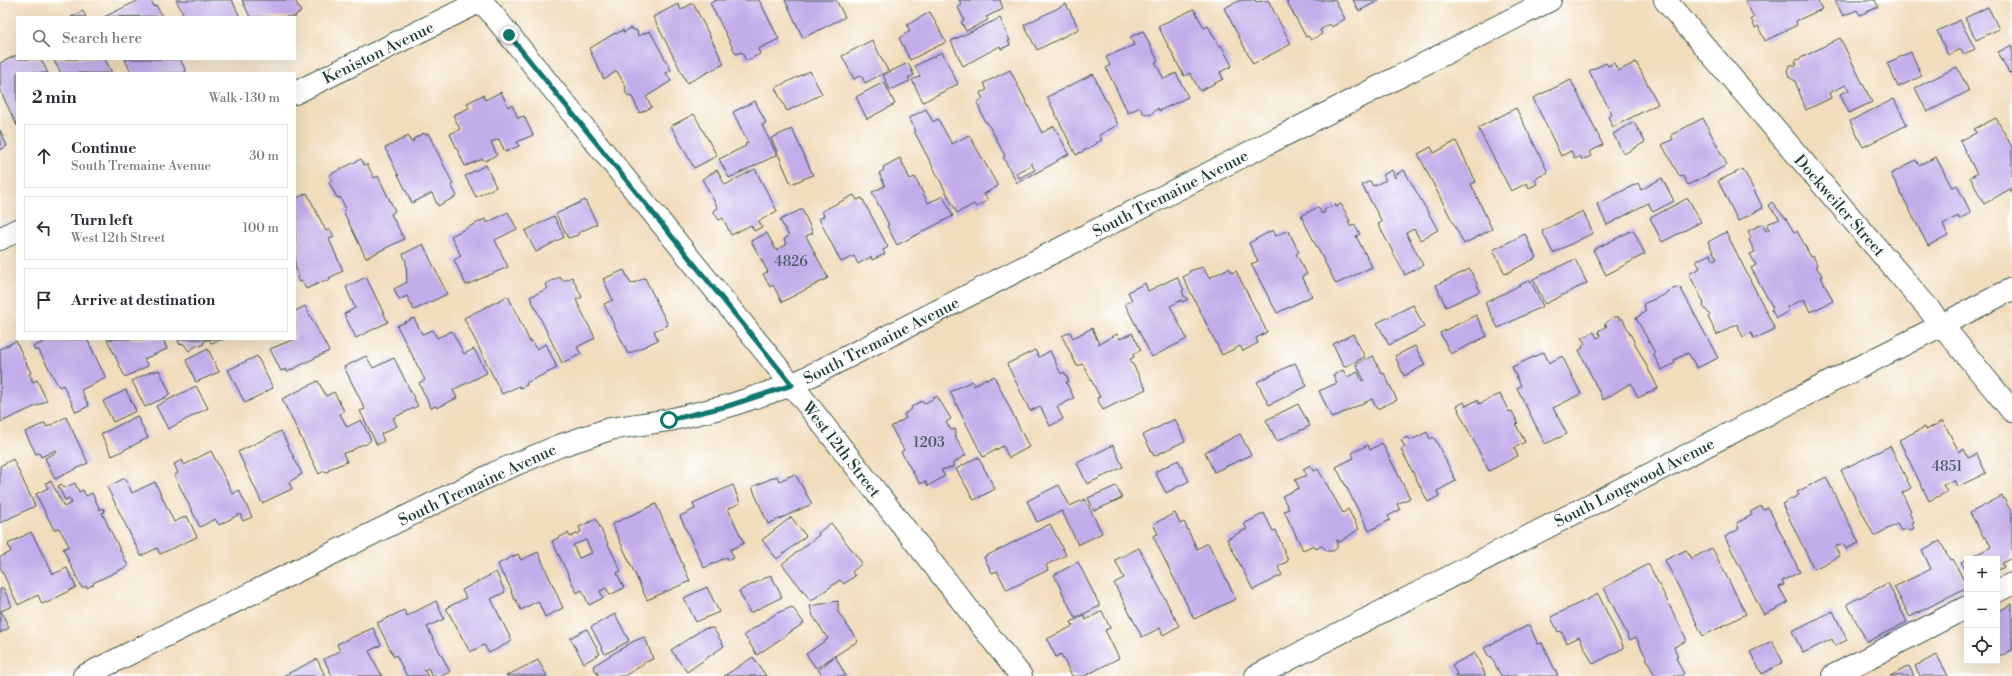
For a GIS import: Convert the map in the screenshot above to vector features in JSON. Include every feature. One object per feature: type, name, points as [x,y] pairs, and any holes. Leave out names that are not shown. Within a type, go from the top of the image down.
[{"type":"street","name":"West 12th Street","points":[[482,0],[792,385],[1021,676]]},
{"type":"street","name":"Keniston Avenue","points":[[296,93],[482,0]]},
{"type":"street","name":"South Tremaine Avenue","points":[[84,676],[495,473],[559,446],[610,429],[669,420],[728,406],[792,385],[1550,0]]},
{"type":"street","name":"Dockweiler Street","points":[[1665,0],[1942,325],[2012,412]]},
{"type":"street","points":[[0,239],[16,231]]},
{"type":"street","name":"South Longwood Avenue","points":[[1256,676],[2012,289]]},
{"type":"street","points":[[2000,590],[2012,584]]},
{"type":"street","points":[[1834,676],[1964,609]]},
{"type":"building","points":[[139,0],[151,0],[154,7],[156,5],[162,16],[106,16]]},
{"type":"building","points":[[176,0],[232,0],[240,16],[184,16]]},
{"type":"building","points":[[242,0],[295,0],[301,12],[296,16],[250,16]]},
{"type":"building","points":[[717,0],[759,0],[779,39],[758,49],[760,54],[746,61],[742,52],[736,54],[710,3]]},
{"type":"building","points":[[785,0],[836,0],[845,17],[803,38]]},
{"type":"building","points":[[959,0],[1000,0],[1003,9],[986,17],[988,20],[966,31],[961,22],[964,20],[958,7],[962,5]]},
{"type":"building","points":[[1241,0],[1255,0],[1256,2],[1268,0],[1291,44],[1253,64],[1224,8]]},
{"type":"building","points":[[1286,0],[1335,0],[1345,19],[1332,27],[1330,24],[1320,30],[1322,34],[1311,40],[1308,36],[1306,37]]},
{"type":"building","points":[[1353,0],[1380,0],[1359,11]]},
{"type":"building","points":[[1745,0],[1817,0],[1822,9],[1796,21],[1797,25],[1765,41],[1758,26],[1755,28],[1751,19],[1754,18]]},
{"type":"building","points":[[1835,0],[1875,0],[1878,7],[1860,15],[1857,10],[1843,16]]},
{"type":"building","points":[[693,3],[724,64],[687,83],[653,17],[678,4],[681,10]]},
{"type":"building","points":[[1066,4],[1079,29],[1037,50],[1024,25]]},
{"type":"building","points":[[1988,7],[1999,29],[1976,40],[1965,18]]},
{"type":"building","points":[[1194,9],[1204,28],[1208,26],[1219,46],[1221,45],[1232,66],[1220,72],[1223,79],[1200,91],[1190,73],[1184,76],[1158,26]]},
{"type":"building","points":[[83,11],[86,16],[73,16]]},
{"type":"building","points":[[930,12],[946,42],[910,60],[899,38],[910,31],[907,25]]},
{"type":"building","points":[[1000,18],[1010,41],[1008,41],[1010,45],[1001,49],[1000,46],[963,66],[951,41]]},
{"type":"building","points":[[1960,20],[1975,49],[1964,54],[1961,49],[1948,55],[1937,31]]},
{"type":"building","points":[[630,28],[637,31],[638,36],[650,31],[671,70],[666,73],[671,81],[646,97],[652,107],[640,113],[632,97],[628,96],[625,91],[626,87],[617,71],[604,79],[589,49],[615,33],[616,34],[623,30],[624,33]]},
{"type":"building","points":[[1143,31],[1158,61],[1155,62],[1164,79],[1176,73],[1188,97],[1159,111],[1158,108],[1150,115],[1143,113],[1140,107],[1128,113],[1106,68],[1110,65],[1106,57],[1134,45],[1130,37]]},
{"type":"building","points":[[1840,38],[1872,102],[1849,113],[1840,94],[1849,90],[1846,85],[1829,93],[1831,98],[1806,110],[1795,81],[1789,77],[1787,70],[1790,65],[1797,65],[1795,61]]},
{"type":"building","points":[[872,40],[888,71],[865,83],[861,75],[854,79],[842,56]]},
{"type":"building","points":[[2012,45],[2012,72],[2009,73],[1998,52]]},
{"type":"building","points":[[942,52],[958,84],[923,102],[912,80],[920,76],[915,66]]},
{"type":"building","points":[[1911,52],[1922,76],[1898,87],[1887,63]]},
{"type":"building","points":[[16,55],[16,60],[42,60],[48,72],[16,72],[16,124],[0,90],[0,63]]},
{"type":"building","points":[[54,60],[106,60],[112,72],[60,72]]},
{"type":"building","points":[[125,60],[180,60],[186,71],[184,72],[131,72]]},
{"type":"building","points":[[1636,62],[1658,104],[1613,127],[1608,117],[1612,114],[1589,71],[1606,63],[1608,66],[1614,63],[1618,71]]},
{"type":"building","points":[[908,63],[914,75],[908,78],[910,81],[890,90],[883,75]]},
{"type":"building","points":[[1957,67],[1969,91],[1927,112],[1915,88]]},
{"type":"building","points":[[1010,70],[1042,133],[1054,126],[1069,154],[1017,183],[1003,157],[1005,156],[987,122],[985,122],[977,102],[983,99],[980,93],[987,90],[984,83]],"holes":[[[1031,163],[1035,170],[1019,178],[1016,173],[1031,165]]]},
{"type":"building","points":[[810,71],[822,94],[787,111],[775,88]]},
{"type":"building","points":[[1093,74],[1118,125],[1099,135],[1102,140],[1076,155],[1047,97]]},
{"type":"building","points":[[1571,80],[1603,145],[1589,152],[1591,156],[1582,160],[1580,156],[1575,159],[1571,151],[1561,156],[1533,98]]},
{"type":"building","points":[[884,82],[895,104],[867,119],[856,97]]},
{"type":"building","points":[[501,92],[508,107],[512,105],[518,118],[524,116],[533,135],[517,142],[519,146],[505,152],[499,139],[491,142],[497,155],[485,161],[483,159],[465,166],[450,134],[460,129],[453,115],[469,108],[467,103],[483,95],[485,100]]},
{"type":"building","points":[[1894,99],[1907,125],[1863,147],[1850,121]]},
{"type":"building","points":[[755,101],[766,123],[762,125],[777,155],[729,178],[719,159],[746,146],[745,144],[748,143],[733,112]]},
{"type":"building","points":[[1516,108],[1548,172],[1535,179],[1537,184],[1529,188],[1527,183],[1511,191],[1478,128]]},
{"type":"building","points":[[926,109],[933,122],[938,119],[952,144],[969,135],[998,186],[984,194],[988,200],[976,207],[974,204],[957,213],[914,131],[916,131],[909,118]]},
{"type":"building","points":[[694,114],[717,156],[694,168],[671,126]]},
{"type":"building","points":[[1703,118],[1727,165],[1688,185],[1683,176],[1680,177],[1662,145],[1673,139],[1671,135]]},
{"type":"building","points":[[1996,118],[2012,147],[2012,193],[2010,189],[1984,204],[1970,177],[1977,174],[1960,141],[1976,133],[1974,129]]},
{"type":"building","points":[[1634,122],[1645,142],[1624,154],[1613,134]]},
{"type":"building","points":[[792,129],[813,175],[791,184],[771,138]]},
{"type":"building","points":[[0,130],[7,146],[0,150]]},
{"type":"building","points":[[424,133],[425,135],[428,133],[453,184],[451,185],[457,196],[438,206],[432,193],[412,203],[385,148],[408,136],[411,142],[414,141],[413,139]]},
{"type":"building","points":[[1456,141],[1476,182],[1471,184],[1492,229],[1464,244],[1418,154],[1431,147],[1434,153]]},
{"type":"building","points":[[1936,157],[1952,188],[1957,185],[1971,213],[1959,219],[1958,216],[1943,224],[1948,235],[1928,246],[1891,174],[1916,160],[1919,165]]},
{"type":"building","points":[[900,158],[910,179],[915,177],[928,203],[943,196],[953,216],[897,245],[887,226],[889,225],[872,192],[885,186],[879,173],[884,170],[883,167]]},
{"type":"building","points":[[361,159],[364,165],[367,164],[374,178],[378,176],[395,211],[391,214],[404,239],[366,258],[343,211],[346,209],[340,197],[337,198],[329,182],[332,181],[329,175]]},
{"type":"building","points":[[486,165],[496,187],[476,197],[465,176]]},
{"type":"building","points":[[755,169],[777,211],[759,221],[762,227],[754,231],[751,225],[731,235],[723,218],[719,220],[713,211],[718,208],[702,179],[717,170],[725,185]]},
{"type":"building","points":[[1743,169],[1763,208],[1738,221],[1718,181]]},
{"type":"building","points":[[1392,170],[1395,178],[1395,175],[1404,170],[1438,230],[1420,240],[1414,229],[1406,233],[1423,265],[1405,275],[1378,224],[1382,222],[1362,185],[1370,181],[1373,186],[1386,180],[1383,175]]},
{"type":"building","points":[[1662,178],[1674,201],[1653,212],[1648,203],[1607,225],[1597,204],[1638,183],[1641,190]]},
{"type":"building","points":[[307,193],[326,231],[330,229],[334,237],[329,239],[343,271],[329,278],[330,280],[327,282],[326,280],[306,289],[302,281],[299,282],[297,277],[299,276],[296,268],[296,198]]},
{"type":"building","points":[[854,195],[857,200],[862,198],[888,247],[883,250],[885,254],[872,260],[871,257],[858,264],[854,256],[841,262],[819,219],[824,216],[822,211]]},
{"type":"building","points":[[1688,198],[1701,222],[1662,242],[1650,218]]},
{"type":"building","points":[[585,200],[597,224],[578,233],[579,235],[568,238],[556,214]]},
{"type":"building","points":[[1772,202],[1786,219],[1794,232],[1797,231],[1811,257],[1813,256],[1818,266],[1816,267],[1823,276],[1821,277],[1833,301],[1810,312],[1804,299],[1787,307],[1789,311],[1776,318],[1771,309],[1773,308],[1751,268],[1756,265],[1750,254],[1755,252],[1749,240],[1751,238],[1748,231],[1762,224],[1766,231],[1770,229],[1767,227],[1769,223],[1780,219],[1768,205]]},
{"type":"building","points":[[1335,204],[1336,207],[1341,204],[1350,221],[1348,222],[1351,227],[1354,224],[1360,234],[1356,236],[1372,267],[1336,284],[1301,216],[1318,207],[1322,214],[1325,212],[1324,210]]},
{"type":"building","points":[[802,209],[813,233],[806,236],[828,278],[782,302],[773,285],[770,287],[763,274],[768,272],[751,241],[767,233],[776,250],[786,245],[784,239],[789,236],[780,220]]},
{"type":"building","points":[[1583,211],[1593,233],[1553,253],[1542,231]]},
{"type":"building","points":[[508,212],[517,229],[495,240],[508,267],[466,285],[454,260],[461,256],[451,236],[485,219],[487,223]]},
{"type":"building","points":[[554,216],[564,237],[536,252],[525,231]]},
{"type":"building","points":[[1273,230],[1276,236],[1288,230],[1299,252],[1296,254],[1307,274],[1302,276],[1312,296],[1277,313],[1251,264],[1258,261],[1249,243]]},
{"type":"building","points":[[1633,230],[1645,254],[1606,275],[1593,250]]},
{"type":"building","points":[[1726,232],[1775,329],[1754,339],[1751,333],[1743,337],[1737,324],[1717,335],[1708,317],[1710,315],[1703,306],[1704,303],[1689,274],[1700,268],[1696,261],[1710,254],[1714,261],[1717,259],[1708,242]]},
{"type":"building","points":[[1525,234],[1536,258],[1505,274],[1493,250]]},
{"type":"building","points":[[423,244],[447,294],[414,310],[407,296],[399,300],[394,289],[407,282],[406,262],[403,254]]},
{"type":"building","points":[[1575,259],[1587,283],[1545,304],[1533,279]]},
{"type":"building","points":[[1203,267],[1209,278],[1229,268],[1232,273],[1236,271],[1267,332],[1256,338],[1258,343],[1243,351],[1240,346],[1222,355],[1183,277],[1189,274],[1189,271]]},
{"type":"building","points":[[1470,269],[1480,291],[1446,307],[1436,285]]},
{"type":"building","points":[[624,270],[631,284],[645,278],[668,325],[654,331],[658,340],[628,354],[604,304],[613,300],[603,279]]},
{"type":"building","points":[[366,277],[388,322],[356,338],[344,314],[355,308],[346,287]]},
{"type":"building","points":[[560,277],[563,281],[572,277],[582,297],[576,300],[595,338],[577,347],[581,354],[562,363],[530,297],[548,288],[545,284]]},
{"type":"building","points":[[1177,277],[1184,290],[1182,291],[1184,296],[1188,299],[1183,302],[1182,300],[1170,306],[1187,339],[1152,357],[1125,304],[1132,300],[1128,292],[1145,283],[1148,291]]},
{"type":"building","points":[[1530,280],[1543,306],[1498,328],[1485,303]]},
{"type":"building","points":[[1680,287],[1718,358],[1697,368],[1688,353],[1674,360],[1675,363],[1662,370],[1653,354],[1655,353],[1636,318],[1646,311],[1643,304],[1664,295],[1669,290]]},
{"type":"building","points":[[508,296],[530,342],[532,341],[536,349],[546,344],[557,368],[526,383],[527,385],[520,388],[519,386],[502,394],[464,318]]},
{"type":"building","points":[[1413,305],[1424,327],[1389,345],[1377,323]]},
{"type":"building","points":[[305,306],[329,351],[287,372],[286,369],[281,371],[270,349],[296,340],[296,310]]},
{"type":"building","points":[[1476,315],[1487,336],[1451,354],[1440,333]]},
{"type":"building","points":[[1613,317],[1619,317],[1619,320],[1622,318],[1658,388],[1638,398],[1631,383],[1603,400],[1579,350],[1583,348],[1582,345],[1585,344],[1582,338],[1594,332],[1597,338],[1601,336],[1598,331],[1607,326],[1604,325]]},
{"type":"building","points":[[414,318],[422,334],[433,330],[437,338],[452,331],[464,354],[474,349],[487,373],[453,390],[457,398],[437,408],[436,406],[431,408],[419,383],[425,380],[397,326]]},
{"type":"building","points":[[1092,328],[1099,344],[1117,334],[1120,339],[1132,333],[1141,350],[1133,354],[1134,357],[1130,359],[1146,389],[1103,410],[1097,398],[1100,397],[1083,364],[1077,366],[1062,336],[1070,332],[1073,338]]},
{"type":"building","points":[[1353,334],[1365,357],[1344,367],[1333,344]]},
{"type":"building","points":[[48,340],[87,340],[106,378],[81,390],[89,406],[76,412],[63,385],[59,387],[38,349],[35,351],[33,347]]},
{"type":"building","points":[[107,340],[163,340],[167,349],[144,359],[148,366],[125,377]]},
{"type":"building","points":[[207,340],[203,342],[204,344],[200,346],[199,344],[189,351],[183,343],[180,345],[178,341]]},
{"type":"building","points":[[210,340],[221,340],[211,343]]},
{"type":"building","points":[[16,341],[31,373],[29,374],[33,382],[37,380],[47,401],[1,422],[0,349]]},
{"type":"building","points":[[1415,346],[1425,365],[1404,376],[1395,356]]},
{"type":"building","points":[[208,349],[219,372],[196,382],[186,360]]},
{"type":"building","points":[[1035,350],[1039,357],[1050,351],[1061,374],[1064,372],[1069,381],[1066,382],[1074,398],[1057,407],[1063,419],[1050,426],[1040,406],[1030,411],[1007,364]]},
{"type":"building","points":[[1544,352],[1549,363],[1562,356],[1581,394],[1553,408],[1567,434],[1545,444],[1517,388],[1521,386],[1512,367]]},
{"type":"building","points":[[257,356],[273,388],[245,403],[228,370]]},
{"type":"building","points":[[366,356],[373,368],[394,358],[418,406],[393,418],[397,426],[381,434],[384,441],[377,445],[360,411],[365,409],[344,367]]},
{"type":"building","points":[[1373,356],[1382,374],[1384,373],[1397,400],[1377,409],[1372,399],[1332,418],[1319,391],[1337,383],[1333,375],[1343,370],[1347,377],[1358,372],[1362,381],[1364,380],[1356,364]]},
{"type":"building","points":[[1295,363],[1307,386],[1269,405],[1257,382]]},
{"type":"building","points":[[154,370],[154,372],[159,370],[170,393],[166,397],[145,407],[132,381]]},
{"type":"building","points":[[994,376],[1029,447],[1009,458],[1003,446],[983,457],[950,392],[972,381],[974,386],[986,378],[987,380]]},
{"type":"building","points":[[318,381],[326,396],[334,392],[344,411],[340,414],[347,427],[361,420],[371,440],[365,445],[363,444],[351,451],[343,453],[347,462],[329,469],[328,472],[324,471],[319,474],[282,399]]},
{"type":"building","points":[[196,386],[208,408],[168,429],[156,406]]},
{"type":"building","points":[[126,390],[136,411],[113,422],[103,401]]},
{"type":"building","points":[[1500,394],[1509,412],[1512,411],[1518,423],[1516,425],[1525,442],[1514,448],[1518,456],[1489,471],[1457,406],[1464,402],[1466,406],[1477,400],[1479,404]]},
{"type":"building","points":[[937,396],[951,419],[946,422],[951,430],[955,429],[956,433],[954,434],[966,455],[953,463],[953,467],[941,470],[945,476],[928,486],[925,481],[920,484],[901,452],[904,450],[891,427],[906,418],[904,414],[912,409],[911,407],[922,401],[924,404]]},
{"type":"building","points":[[1298,404],[1310,426],[1277,441],[1266,420]]},
{"type":"building","points":[[137,416],[148,438],[112,456],[101,434]]},
{"type":"building","points":[[66,417],[88,463],[55,479],[45,458],[57,452],[56,450],[41,457],[39,453],[36,454],[25,432],[45,423],[47,427]]},
{"type":"building","points":[[1175,419],[1185,441],[1154,456],[1143,435]]},
{"type":"building","points":[[1943,421],[1959,452],[1964,449],[1968,458],[1977,454],[1986,473],[1957,487],[1954,480],[1943,485],[1947,492],[1929,501],[1899,440],[1925,427],[1926,430]]},
{"type":"building","points":[[281,431],[302,474],[289,482],[292,489],[262,503],[238,452]]},
{"type":"building","points":[[1427,432],[1430,439],[1433,437],[1436,441],[1456,481],[1437,491],[1439,496],[1428,502],[1401,449],[1405,447],[1401,440],[1408,437],[1411,440]]},
{"type":"building","points":[[1240,434],[1251,455],[1214,472],[1205,452]]},
{"type":"building","points":[[1382,443],[1410,498],[1397,504],[1400,510],[1388,516],[1390,520],[1369,531],[1336,467],[1354,458],[1352,453],[1368,445],[1370,450]]},
{"type":"building","points":[[1113,445],[1123,467],[1087,484],[1077,463]]},
{"type":"building","points":[[1890,446],[1911,488],[1902,493],[1911,511],[1909,513],[1914,522],[1911,523],[1914,528],[1909,531],[1907,528],[1901,531],[1897,524],[1874,536],[1841,470]]},
{"type":"building","points":[[211,451],[233,494],[239,490],[252,517],[243,521],[240,514],[219,525],[215,519],[200,527],[174,475],[178,473],[174,464],[182,460],[184,465]]},
{"type":"building","points":[[978,457],[995,489],[974,500],[956,469]]},
{"type":"building","points":[[13,459],[35,506],[0,523],[0,466]]},
{"type":"building","points":[[1178,460],[1189,481],[1166,493],[1155,472]]},
{"type":"building","points":[[1311,465],[1314,471],[1318,469],[1343,513],[1348,509],[1359,529],[1340,542],[1337,540],[1337,548],[1333,551],[1327,551],[1322,546],[1316,549],[1314,545],[1303,550],[1284,511],[1289,509],[1282,496],[1299,488],[1295,480],[1307,475],[1303,469]]},
{"type":"building","points":[[795,474],[812,504],[768,524],[752,487],[777,476],[779,481]]},
{"type":"building","points":[[1826,477],[1859,543],[1846,549],[1843,544],[1835,547],[1840,556],[1814,569],[1782,504],[1799,495],[1797,492]]},
{"type":"building","points":[[125,478],[132,493],[155,482],[174,522],[187,516],[197,537],[160,554],[157,548],[141,556],[107,487]]},
{"type":"building","points":[[51,481],[64,507],[72,503],[69,498],[65,500],[58,486],[61,484],[64,488],[75,483],[79,492],[83,490],[86,496],[92,493],[100,510],[103,508],[105,512],[102,513],[128,566],[93,583],[94,584],[87,588],[86,586],[82,588],[63,549],[69,546],[59,528],[54,530],[36,494],[48,488],[45,483]]},
{"type":"building","points":[[733,485],[740,503],[728,509],[744,543],[730,550],[734,558],[728,560],[727,557],[704,568],[680,516],[695,509],[693,503]]},
{"type":"building","points":[[1059,485],[1070,506],[1085,499],[1102,533],[1078,545],[1062,511],[1037,522],[1027,501]]},
{"type":"building","points":[[1116,486],[1122,498],[1094,511],[1088,498]]},
{"type":"building","points":[[2002,496],[2012,513],[2012,558],[2002,563],[2004,567],[2000,569],[2000,556],[1973,556],[1991,547],[1986,537],[1984,538],[1970,513]]},
{"type":"building","points":[[656,504],[690,581],[647,600],[612,524]]},
{"type":"building","points":[[1761,506],[1763,510],[1768,507],[1800,572],[1782,581],[1784,585],[1779,587],[1788,603],[1764,615],[1725,537],[1739,529],[1737,523],[1752,515],[1750,512]]},
{"type":"building","points":[[1175,513],[1180,524],[1184,522],[1197,549],[1208,543],[1236,599],[1194,619],[1153,536],[1158,534],[1153,524]]},
{"type":"building","points":[[1264,513],[1273,531],[1276,530],[1288,561],[1278,567],[1282,575],[1253,590],[1227,539],[1247,529],[1244,524]]},
{"type":"building","points":[[791,517],[806,536],[777,559],[762,540]]},
{"type":"building","points":[[596,519],[621,571],[617,573],[624,588],[610,595],[606,588],[600,591],[603,598],[589,605],[582,590],[577,593],[552,541],[568,533],[570,537],[581,532],[579,527]],"holes":[[[586,540],[592,553],[579,558],[573,545]]]},
{"type":"building","points":[[831,523],[862,563],[852,572],[855,576],[844,584],[840,580],[811,601],[782,564],[819,535],[818,533]]},
{"type":"building","points":[[1050,524],[1066,555],[1046,565],[1048,570],[1007,590],[997,571],[992,573],[984,557]]},
{"type":"building","points":[[31,532],[53,574],[67,568],[76,587],[47,603],[42,604],[38,595],[18,605],[0,567],[0,557],[11,552],[8,544]]},
{"type":"building","points":[[1940,541],[1950,560],[1953,559],[1964,581],[1964,589],[1910,617],[1894,587],[1931,569],[1922,550]]},
{"type":"building","points":[[1139,548],[1179,626],[1163,635],[1160,628],[1142,637],[1114,583],[1124,578],[1115,560]]},
{"type":"building","points":[[1712,548],[1746,614],[1703,636],[1665,560],[1686,550],[1691,559]]},
{"type":"building","points":[[538,552],[563,608],[545,617],[538,601],[521,610],[498,564],[518,554],[521,560]]},
{"type":"building","points":[[1964,560],[1964,568],[1961,562]]},
{"type":"building","points":[[1078,562],[1100,606],[1075,618],[1054,575]]},
{"type":"building","points":[[1646,565],[1649,565],[1686,638],[1686,641],[1674,647],[1678,657],[1676,658],[1684,674],[1681,676],[1655,676],[1636,637],[1630,640],[1604,588]]},
{"type":"building","points":[[496,572],[505,592],[491,599],[512,641],[489,653],[484,645],[470,652],[446,608],[466,598],[462,590]]},
{"type":"building","points":[[771,575],[782,597],[750,613],[739,591]]},
{"type":"building","points":[[1888,583],[1907,622],[1867,642],[1847,604]]},
{"type":"building","points":[[707,587],[719,612],[696,622],[684,598]]},
{"type":"building","points":[[3,588],[12,606],[1,611],[9,628],[0,633],[0,589]]},
{"type":"building","points":[[1598,594],[1624,648],[1593,664],[1579,637],[1567,643],[1561,631],[1558,632],[1551,617]]},
{"type":"building","points":[[436,601],[444,619],[427,627],[450,672],[441,676],[432,676],[428,668],[424,670],[428,676],[407,676],[396,655],[394,657],[377,623],[404,610],[407,616]]},
{"type":"building","points":[[838,601],[838,612],[858,641],[816,668],[806,654],[828,639],[813,616],[810,606]]},
{"type":"building","points":[[2012,604],[2012,650],[2000,656],[2000,628],[2000,610]]},
{"type":"building","points":[[792,607],[804,623],[757,655],[744,635],[777,613]]},
{"type":"building","points":[[1102,611],[1110,628],[1105,630],[1119,658],[1085,676],[1072,676],[1061,654],[1056,657],[1047,639],[1073,626],[1071,622],[1084,615],[1086,620]]},
{"type":"building","points":[[1833,611],[1847,640],[1835,646],[1832,639],[1803,653],[1792,631]]},
{"type":"building","points":[[615,614],[629,641],[605,654],[591,627]]},
{"type":"building","points":[[1529,625],[1538,644],[1542,643],[1558,676],[1501,676],[1491,656],[1489,657],[1484,648]]},
{"type":"building","points":[[373,628],[381,645],[369,651],[382,676],[332,676],[324,659],[340,651],[337,644]]},
{"type":"building","points":[[713,628],[724,646],[687,672],[671,650],[703,629]]},
{"type":"building","points":[[587,629],[600,654],[584,663],[570,638]]},
{"type":"building","points":[[645,637],[653,659],[643,663],[643,665],[624,676],[599,676],[593,666],[634,641]]},
{"type":"building","points":[[1772,641],[1783,662],[1762,674],[1750,652]]},
{"type":"building","points":[[1475,653],[1486,676],[1454,676],[1457,674],[1452,665]]},
{"type":"building","points":[[1937,655],[1948,676],[1920,676],[1915,666]]},
{"type":"building","points":[[835,656],[846,676],[823,676],[818,670]]},
{"type":"building","points":[[753,657],[766,676],[724,676]]},
{"type":"building","points":[[317,659],[325,676],[283,676]]},
{"type":"building","points":[[538,660],[547,676],[506,676]]},
{"type":"building","points":[[1909,666],[1914,676],[1890,676]]},
{"type":"route","points":[[509,35],[792,385],[728,406],[669,420]]}]
